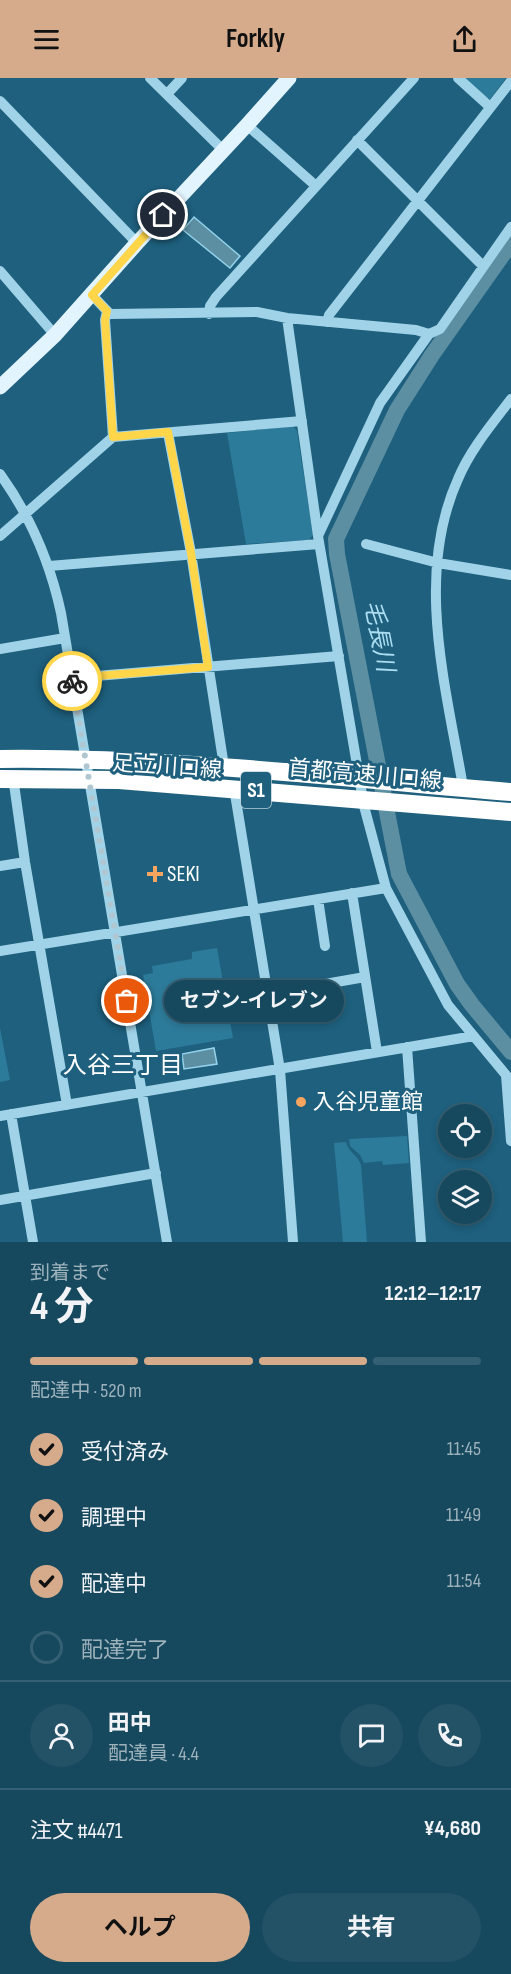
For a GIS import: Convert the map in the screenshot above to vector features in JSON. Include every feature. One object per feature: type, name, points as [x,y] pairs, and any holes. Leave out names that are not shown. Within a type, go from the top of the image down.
[{"type":"highway","name":"首都高速川口線","points":[[0,759],[96,759],[272,770],[511,792]]},
{"type":"highway","points":[[0,766],[272,770]]},
{"type":"highway","name":"首都高速川口線","points":[[5,782],[119,780],[511,812]]},
{"type":"main road","points":[[0,387],[55,335],[136,243],[224,151],[289,78]]},
{"type":"main road","name":"足立川口線","points":[[0,753],[84,752],[224,760],[511,784]]},
{"type":"main road","name":"足立川口線","points":[[5,782],[235,794],[511,819]]},
{"type":"street","points":[[150,78],[224,151]]},
{"type":"street","points":[[167,94],[182,78]]},
{"type":"street","points":[[210,314],[210,306],[216,297],[414,78]]},
{"type":"street","points":[[458,78],[490,106]]},
{"type":"street","points":[[327,322],[329,315],[511,81]]},
{"type":"street","points":[[0,101],[136,243]]},
{"type":"street","points":[[247,125],[316,186]]},
{"type":"street","points":[[357,140],[483,266]]},
{"type":"street","points":[[318,540],[380,403],[429,334],[440,329],[511,227]]},
{"type":"street","points":[[0,271],[55,335]]},
{"type":"street","points":[[92,295],[107,311],[116,314],[257,312],[287,318],[416,330],[429,334]]},
{"type":"street","points":[[107,311],[105,320],[113,437]]},
{"type":"street","points":[[287,318],[318,540],[364,806],[386,888],[448,1005],[509,1078],[511,1141]]},
{"type":"street","points":[[462,781],[436,622],[438,563],[443,522],[458,477],[485,434],[511,399]]},
{"type":"street","points":[[0,536],[113,437],[302,421]]},
{"type":"street","points":[[168,432],[191,553],[224,760]]},
{"type":"street","points":[[0,474],[26,514],[49,566],[56,590],[167,1242]]},
{"type":"street","points":[[49,566],[318,540]]},
{"type":"street","points":[[366,544],[438,563],[511,575]]},
{"type":"street","points":[[0,649],[65,638]]},
{"type":"street","points":[[72,678],[339,656]]},
{"type":"street","points":[[5,782],[25,862],[67,1104]]},
{"type":"street","points":[[235,794],[280,1070],[293,1242]]},
{"type":"street","points":[[0,866],[25,862]]},
{"type":"street","points":[[0,951],[386,888]]},
{"type":"street","points":[[352,893],[377,1052]]},
{"type":"street","points":[[318,899],[326,946]]},
{"type":"street","points":[[268,994],[365,977]]},
{"type":"street","points":[[33,1242],[6,1115],[474,1036]]},
{"type":"street","points":[[407,1047],[421,1242]]},
{"type":"street","points":[[0,1200],[156,1173]]},
{"type":"shaded area","points":[[463,78],[506,78],[490,99]]},
{"type":"shaded area","points":[[194,217],[240,256],[230,268],[183,230]]},
{"type":"shaded area","points":[[293,426],[297,431],[313,535],[309,540],[246,544],[227,433]]},
{"type":"shaded area","points":[[217,948],[233,1038],[156,1051],[143,975],[153,973],[152,966],[192,959],[192,952]]},
{"type":"shaded area","points":[[0,1028],[10,1080],[0,1082]]},
{"type":"shaded area","points":[[214,1048],[217,1064],[184,1069],[182,1054]]},
{"type":"shaded area","points":[[407,1136],[409,1163],[383,1165],[382,1161],[364,1163],[360,1155],[350,1146],[349,1139]]},
{"type":"shaded area","points":[[346,1142],[361,1165],[367,1242],[343,1242],[334,1143]]},
{"type":"waterway","name":"毛長川","points":[[511,243],[432,355],[397,410],[336,539],[399,874],[457,984],[511,1052]]},
{"type":"way so far","points":[[72,681],[127,1001]]},
{"type":"place","name":"SEKI","points":[[155,874]]},
{"type":"place","name":"セブン-イレブン","points":[[127,1001]]},
{"type":"place","name":"入谷児童館","points":[[301,1102]]},
{"type":"district","name":"入谷三丁目","points":[[123,1065]]},
{"type":"route","points":[[72,681],[72,678],[208,667],[191,553],[168,432],[113,437],[105,320],[107,311],[92,295],[163,215]]}]
